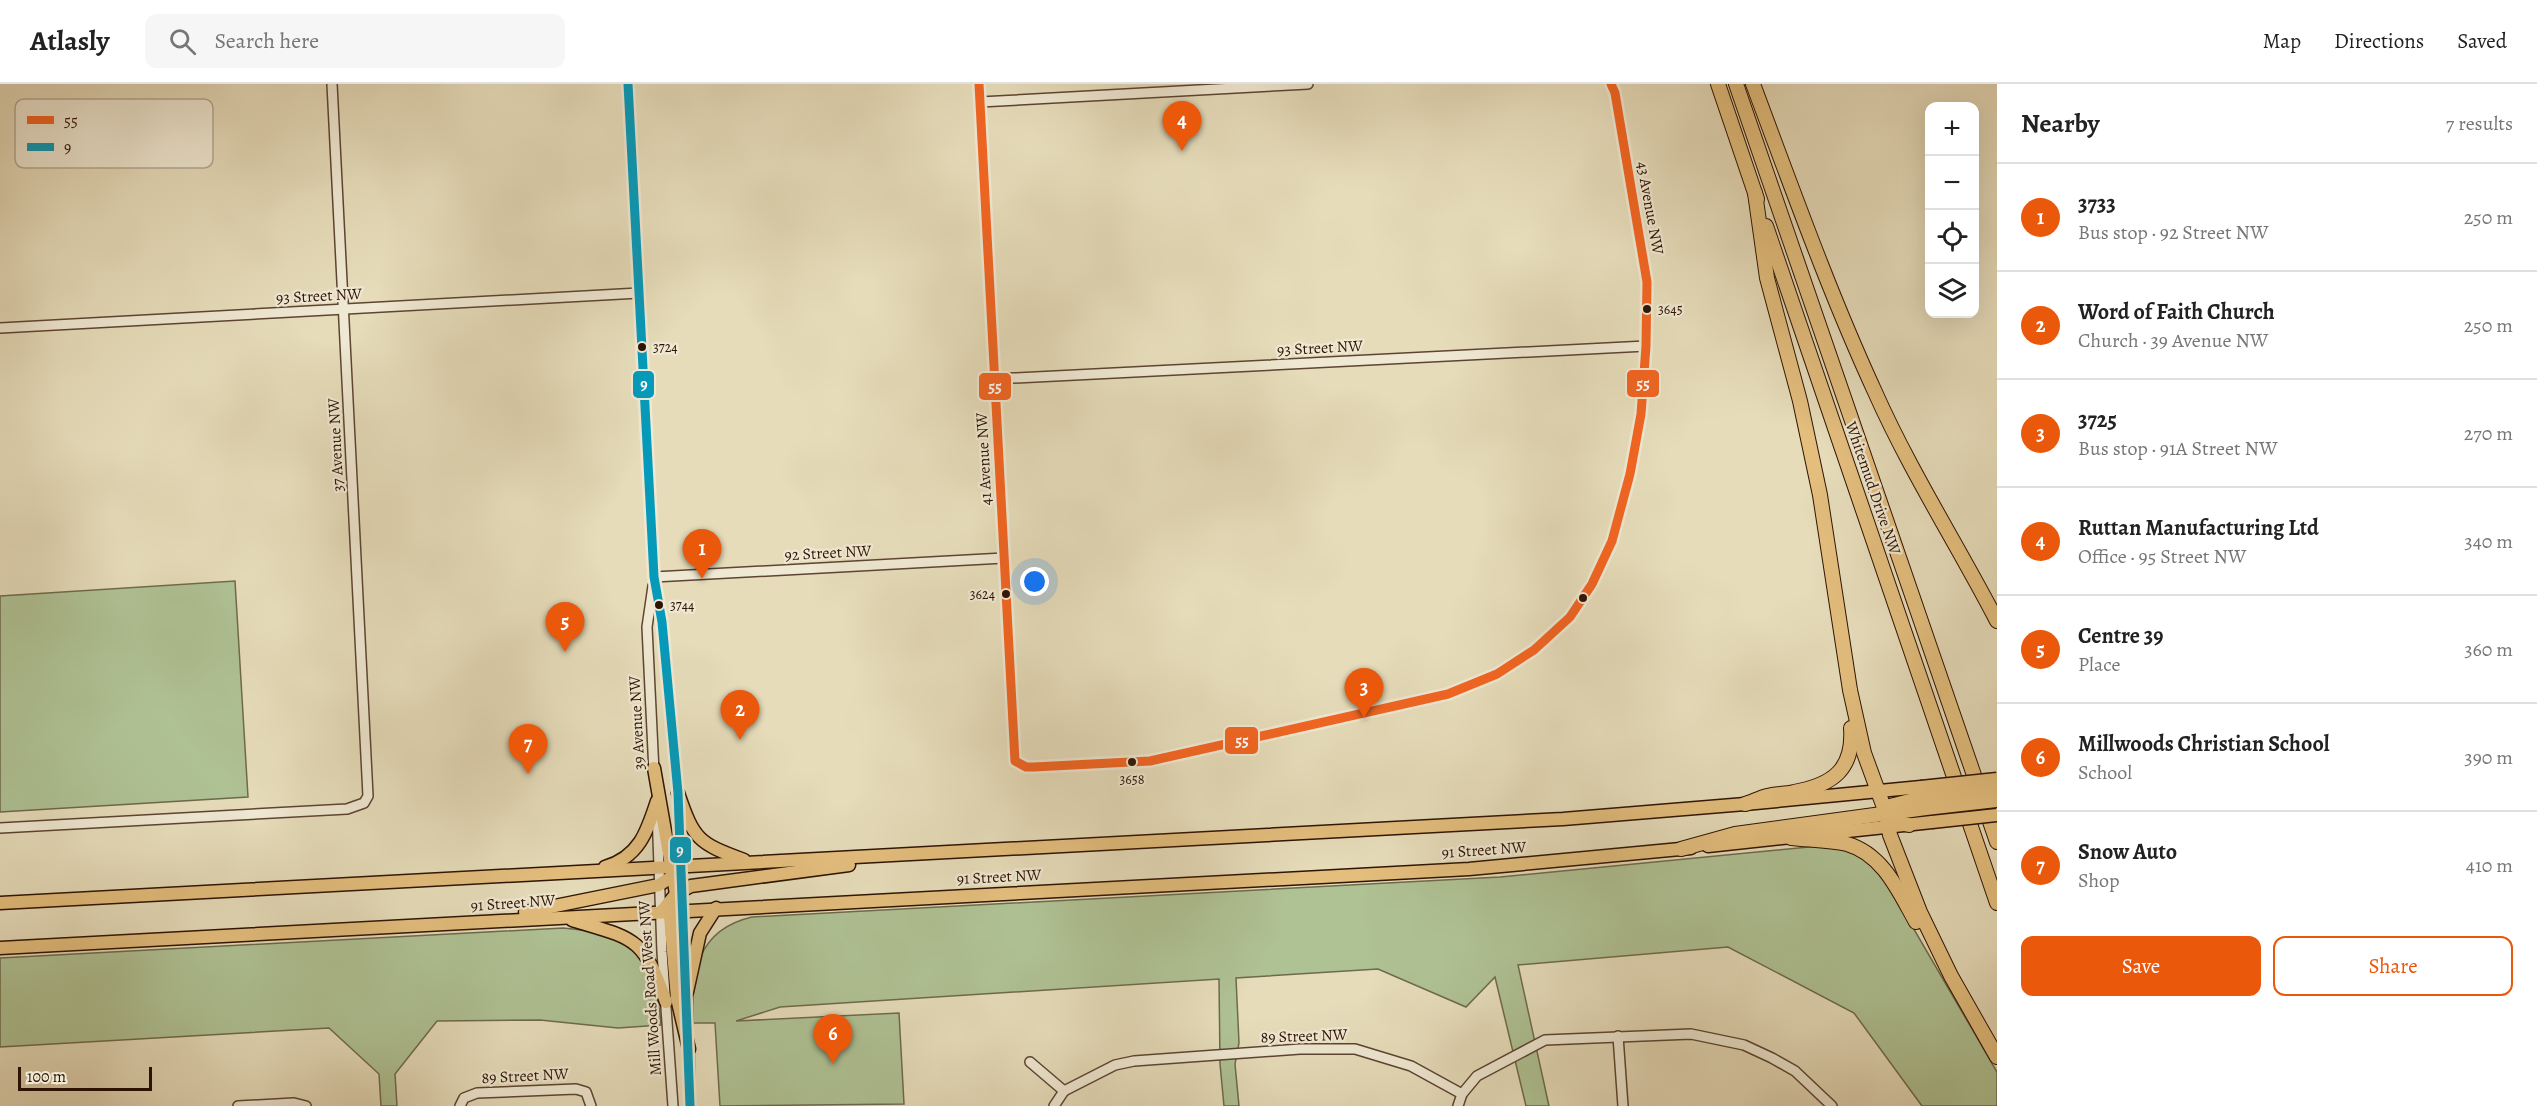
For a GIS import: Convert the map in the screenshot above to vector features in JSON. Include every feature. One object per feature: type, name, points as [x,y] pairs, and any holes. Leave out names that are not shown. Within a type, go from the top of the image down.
[{"type":"highway","name":"Whitemud Drive NW","points":[[1718,84],[1997,903]]},
{"type":"highway","name":"Whitemud Drive NW","points":[[1736,84],[1997,842]]},
{"type":"highway","points":[[1753,84],[1821,265],[1875,393],[1916,476],[1997,619]]},
{"type":"highway","points":[[1755,193],[1767,278],[1800,401],[1820,495],[1850,690],[1864,753],[1911,890],[1951,976],[1997,1057]]},
{"type":"highway","points":[[1745,804],[1767,796],[1815,787],[1830,780],[1842,770],[1852,747],[1850,690]]},
{"type":"highway","points":[[1681,849],[1735,834],[1886,813],[1923,798],[1997,787]]},
{"type":"highway","points":[[1923,798],[1997,800]]},
{"type":"highway","points":[[1886,813],[1899,823],[1910,825]]},
{"type":"highway","points":[[1791,838],[1847,844],[1864,852],[1877,862],[1890,878],[1951,976]]},
{"type":"main road","points":[[654,768],[670,875],[677,998],[689,1049]]},
{"type":"main road","name":"91 Street NW","points":[[455,923],[531,911],[670,875],[751,862],[1563,819],[1877,792],[1923,798],[1997,779]]},
{"type":"main road","points":[[678,793],[687,820],[699,839],[713,849],[751,862]]},
{"type":"main road","points":[[588,871],[612,865],[633,852],[644,836],[657,801]]},
{"type":"main road","name":"91 Street NW","points":[[683,910],[1469,869],[1889,828],[1997,815]]},
{"type":"main road","name":"91 Street NW","points":[[0,948],[563,916],[671,902],[691,886],[928,854]]},
{"type":"main road","points":[[657,867],[670,875]]},
{"type":"main road","name":"91 Street NW","points":[[0,903],[657,867]]},
{"type":"main road","points":[[671,902],[683,910]]},
{"type":"main road","points":[[687,992],[700,933],[716,908]]},
{"type":"main road","points":[[563,916],[611,930],[633,942],[644,952],[654,968],[666,1002]]},
{"type":"street","name":"37 Avenue NW","points":[[0,828],[347,808],[364,802],[368,796],[332,84]]},
{"type":"street","name":"39 Avenue NW","points":[[628,84],[654,578],[662,622],[678,793],[670,875]]},
{"type":"street","name":"41 Avenue NW","points":[[978,84],[1015,761]]},
{"type":"street","points":[[980,102],[1308,84]]},
{"type":"street","name":"43 Avenue NW","points":[[1015,761],[1026,767],[1034,768],[1150,761],[1448,694],[1497,674],[1534,650],[1570,617],[1592,584],[1612,541],[1630,474],[1641,414],[1646,346],[1647,282],[1615,93],[1611,84]]},
{"type":"street","name":"93 Street NW","points":[[0,328],[639,293]]},
{"type":"street","name":"93 Street NW","points":[[994,379],[1646,346]]},
{"type":"street","name":"92 Street NW","points":[[654,578],[1004,558]]},
{"type":"street","name":"39 Avenue NW","points":[[654,578],[648,627],[657,801],[657,867]]},
{"type":"street","name":"Mill Woods Road West NW","points":[[670,875],[671,902],[666,1002],[673,1106]]},
{"type":"street","name":"Mill Woods Road West NW","points":[[683,910],[690,1106]]},
{"type":"street","points":[[1458,1106],[1462,1094],[1477,1076],[1545,1040],[1690,1034],[1744,1045],[1772,1058],[1795,1071],[1828,1105]]},
{"type":"street","points":[[1618,1036],[1623,1106]]},
{"type":"street","name":"89 Street NW","points":[[1064,1091],[1115,1065],[1134,1061],[1300,1049],[1355,1049],[1411,1066],[1462,1094]]},
{"type":"street","points":[[1030,1062],[1064,1091],[1054,1106]]},
{"type":"street","name":"89 Street NW","points":[[462,1102],[477,1093],[576,1089],[586,1092],[591,1106]]},
{"type":"street","points":[[238,1106],[294,1103],[306,1106]]},
{"type":"green space","points":[[235,581],[248,797],[0,812],[0,596]]},
{"type":"green space","points":[[1819,846],[1848,850],[1869,863],[1883,876],[1997,1072],[1997,1106],[1922,1106],[1854,1013],[1728,947],[1518,965],[1549,1106],[1526,1106],[1495,977],[1466,1007],[1378,969],[1236,978],[1239,1043],[1235,1064],[1239,1106],[1224,1106],[1220,1064],[1219,979],[780,1007],[736,1021],[899,1013],[904,1104],[720,1106],[715,1023],[693,1023],[696,971],[708,943],[733,923],[752,917],[1500,877]]},
{"type":"green space","points":[[563,928],[606,936],[622,943],[635,953],[653,982],[661,1025],[618,1028],[540,1020],[437,1021],[395,1074],[397,1106],[381,1106],[379,1074],[329,1028],[0,1047],[0,958]]},
{"type":"transit line","name":"9","points":[[628,84],[654,577],[662,622],[678,793],[690,1106]]},
{"type":"transit line","name":"55","points":[[979,84],[1015,761],[1026,767],[1150,761],[1448,694],[1497,674],[1534,650],[1570,617],[1592,584],[1612,541],[1630,474],[1641,414],[1646,346],[1647,282],[1615,93],[1611,84]]},
{"type":"place","name":"Ruttan Manufacturing Ltd","points":[[1182,151]]},
{"type":"place","name":"3645","points":[[1647,309]]},
{"type":"place","name":"3724","points":[[642,347]]},
{"type":"place","name":"3733","points":[[702,579]]},
{"type":"place","name":"3624","points":[[1006,594]]},
{"type":"place","name":"3744","points":[[659,605]]},
{"type":"place","name":"Centre 39","points":[[565,652]]},
{"type":"place","name":"3725","points":[[1364,718]]},
{"type":"place","name":"Word of Faith Church","points":[[740,740]]},
{"type":"place","name":"3658","points":[[1132,762]]},
{"type":"place","name":"Snow Auto","points":[[528,774]]},
{"type":"place","name":"Millwoods Christian School","points":[[833,1064]]}]
